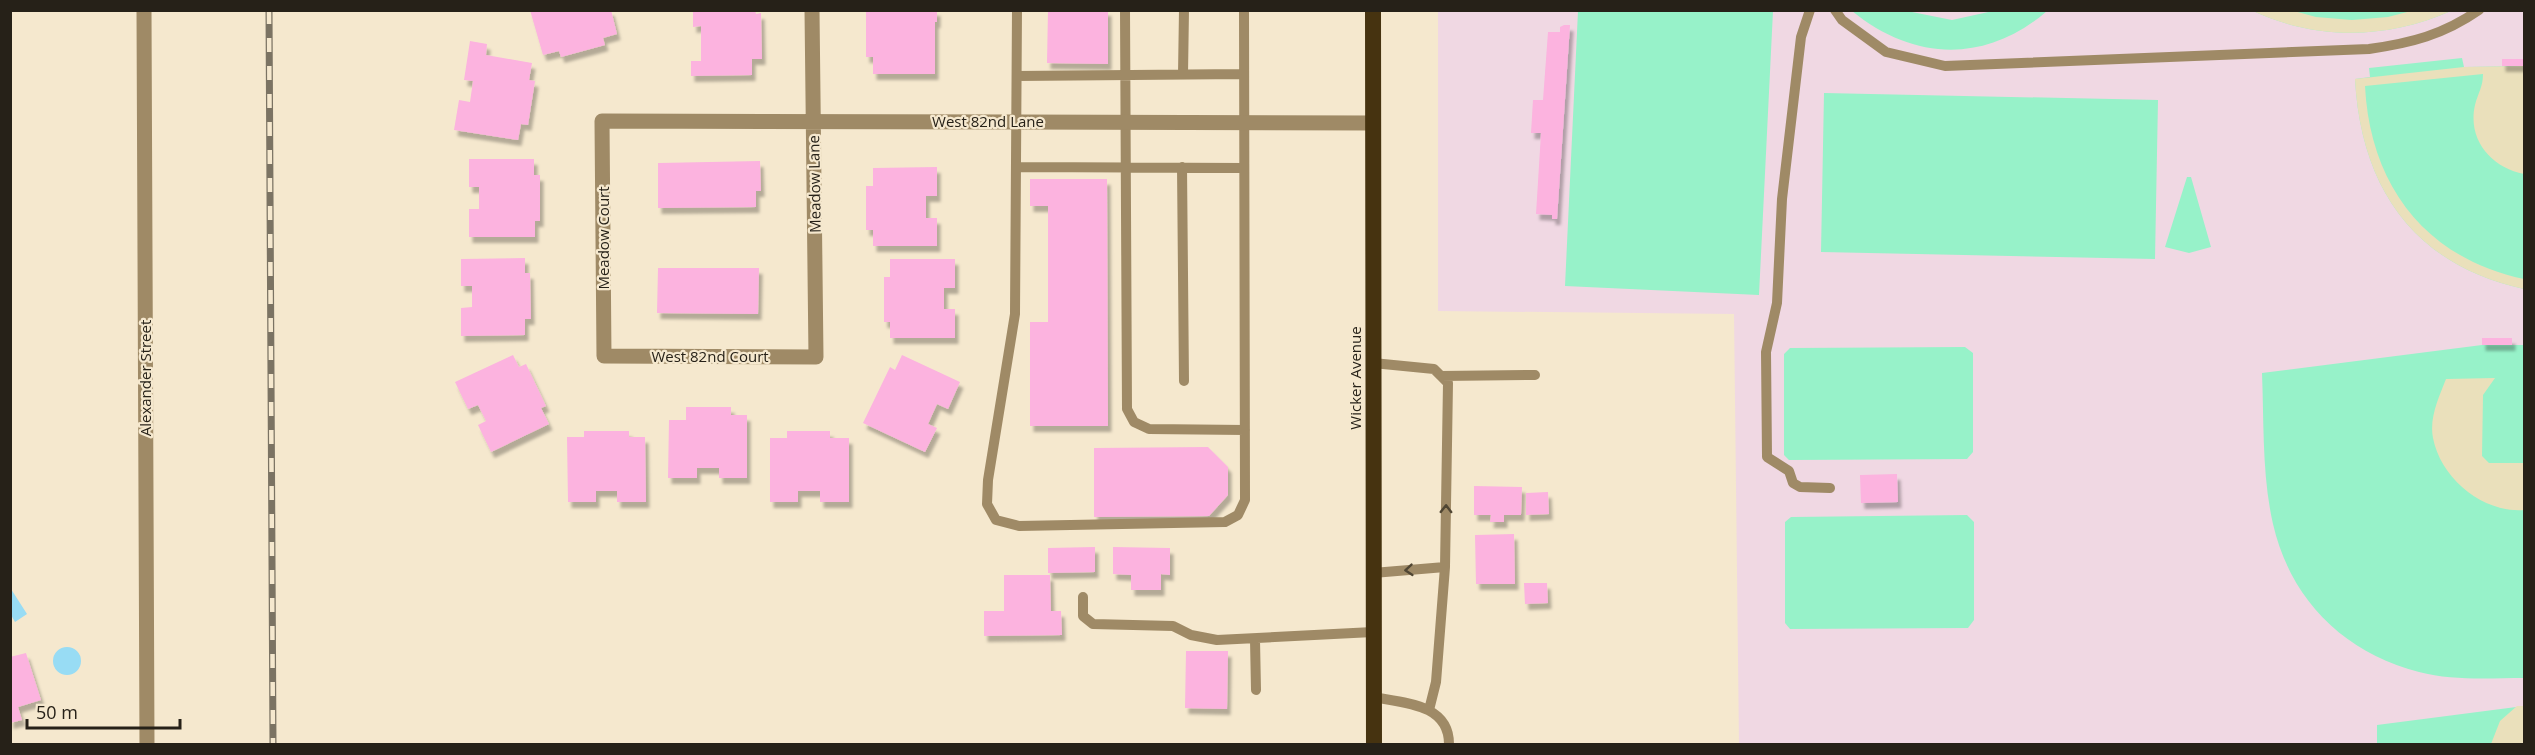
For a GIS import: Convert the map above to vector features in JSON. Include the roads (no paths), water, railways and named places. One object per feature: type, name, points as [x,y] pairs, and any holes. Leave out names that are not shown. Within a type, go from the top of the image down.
[{"type":"highway","name":"Wicker Avenue","points":[[1373,10],[1374,744]]},
{"type":"street","name":"Alexander Street","points":[[144,10],[147,744]]},
{"type":"street","name":"Meadow Lane","points":[[812,10],[816,357]]},
{"type":"street","name":"West 82nd Lane","points":[[602,121],[1373,123]]},
{"type":"street","name":"Meadow Court","points":[[602,121],[604,356]]},
{"type":"street","name":"West 82nd Court","points":[[604,356],[816,357]]},
{"type":"lane","points":[[1017,10],[1015,314],[987,504],[996,520],[1019,526],[1225,522],[1238,514],[1245,500],[1244,10]]},
{"type":"lane","points":[[1125,10],[1127,409],[1134,422],[1149,429],[1245,430]]},
{"type":"lane","points":[[1183,74],[1184,10]]},
{"type":"lane","points":[[1810,10],[1801,37],[1782,199],[1777,303],[1766,352],[1765,410],[1767,457],[1789,471],[1793,483],[1800,487],[1830,488]]},
{"type":"lane","points":[[1835,10],[1842,20],[1886,52],[1945,66],[2369,49],[2416,42],[2465,20],[2479,10]]},
{"type":"lane","points":[[1017,76],[1244,74]]},
{"type":"lane","points":[[1016,167],[1244,168]]},
{"type":"lane","points":[[1182,167],[1184,381]]},
{"type":"lane","points":[[1373,363],[1434,369],[1448,383],[1444,567],[1436,682],[1429,710]]},
{"type":"lane","points":[[1441,376],[1535,375]]},
{"type":"lane","points":[[1373,573],[1444,567]]},
{"type":"lane","points":[[1083,597],[1083,616],[1093,624],[1173,626],[1191,635],[1217,640],[1255,640],[1373,632]]},
{"type":"lane","points":[[1255,640],[1256,690]]},
{"type":"lane","points":[[1373,697],[1429,710],[1439,715],[1445,724],[1449,744]]},
{"type":"water","points":[[11,589],[27,614],[15,622],[11,615]]},
{"type":"water","points":[[67,647],[77,651],[81,661],[77,671],[67,675],[57,671],[53,661],[57,651]]},
{"type":"railway","points":[[269,10],[273,744]]}]
